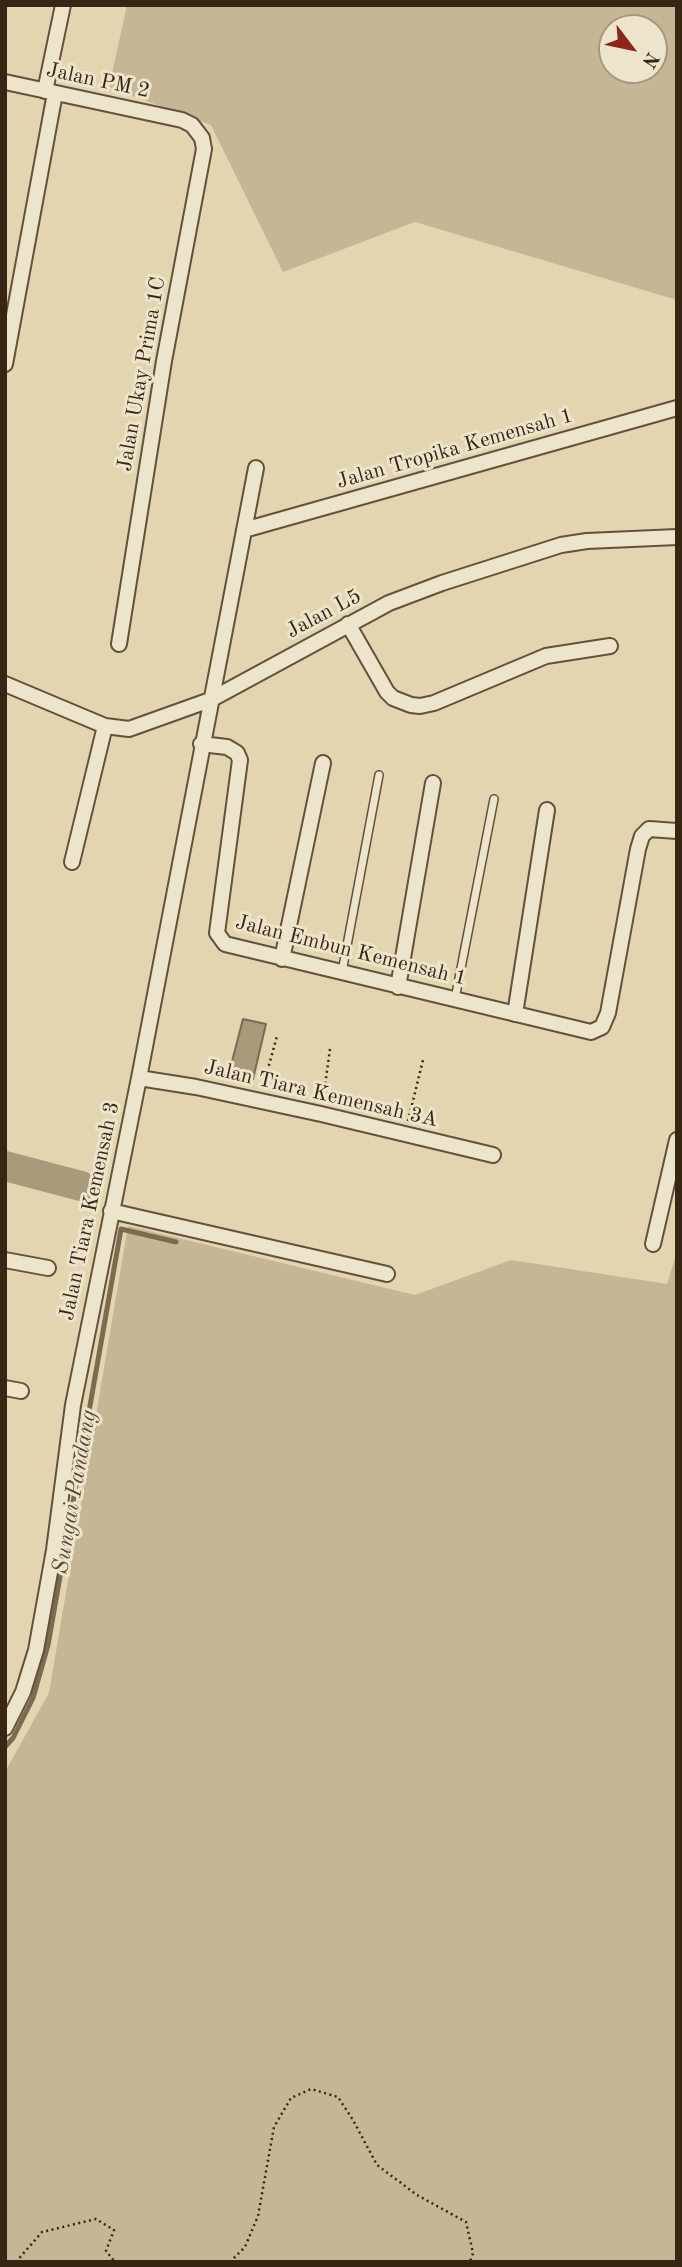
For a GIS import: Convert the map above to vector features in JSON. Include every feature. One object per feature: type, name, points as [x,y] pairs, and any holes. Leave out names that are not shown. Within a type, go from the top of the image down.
[{"type":"street","points":[[5,364],[63,5]]},
{"type":"street","name":"Jalan PM 2","points":[[5,82],[182,120]]},
{"type":"street","name":"Jalan Ukay Prima 1C","points":[[119,644],[164,361],[204,149],[202,138],[197,131],[182,120]]},
{"type":"street","name":"Jalan Tropika Kemensah 1","points":[[244,530],[677,408]]},
{"type":"street","name":"Jalan Tiara Kemensah 3","points":[[5,1728],[23,1692],[36,1650],[54,1550],[74,1405],[256,468]]},
{"type":"street","name":"Jalan L5","points":[[5,684],[105,726],[129,729],[210,700],[348,624],[389,603],[421,591],[561,545],[624,538],[677,537]]},
{"type":"street","points":[[348,624],[387,692],[393,698],[421,706],[546,656],[610,646]]},
{"type":"street","points":[[72,862],[105,726]]},
{"type":"street","name":"Jalan Embun Kemensah 1","points":[[201,744],[228,747],[237,753],[240,760],[217,933],[225,944],[591,1032],[602,1027],[605,1021],[642,836],[649,829],[677,831]]},
{"type":"street","points":[[282,959],[323,763]]},
{"type":"street","points":[[398,987],[433,783]]},
{"type":"street","points":[[514,1014],[547,810]]},
{"type":"street","name":"Jalan Tiara Kemensah 3A","points":[[139,1078],[321,1114],[493,1155]]},
{"type":"street","points":[[653,1244],[677,1140]]},
{"type":"street","points":[[111,1211],[387,1274]]},
{"type":"street","points":[[5,1259],[47,1268]]},
{"type":"street","points":[[5,1388],[21,1391]]},
{"type":"lane","points":[[342,972],[379,775]]},
{"type":"lane","points":[[455,999],[494,799]]},
{"type":"path","points":[[260,1101],[277,1036]]},
{"type":"path","points":[[321,1114],[330,1049]]},
{"type":"path","points":[[405,1135],[422,1060]]},
{"type":"path","points":[[230,2262],[245,2247],[258,2216],[274,2127],[291,2098],[311,2088],[338,2097],[377,2165],[417,2195],[466,2222],[473,2253],[470,2262]]},
{"type":"path","points":[[16,2262],[42,2232],[96,2219],[114,2230],[106,2251],[115,2262]]},
{"type":"shaded area","points":[[127,5],[677,5],[677,300],[415,222],[283,272],[211,125],[109,87]]},
{"type":"shaded area","points":[[243,1019],[266,1024],[253,1079],[229,1073]]},
{"type":"shaded area","points":[[128,1226],[415,1295],[511,1260],[667,1284],[677,1251],[677,2262],[5,2262],[5,1772],[49,1693]]},
{"type":"waterway","name":"Sungai Pandang","points":[[5,1166],[81,1186]]},
{"type":"waterway","name":"Sungai Pandang","points":[[5,1747],[13,1738],[33,1698],[48,1645],[121,1229],[176,1242]]}]
